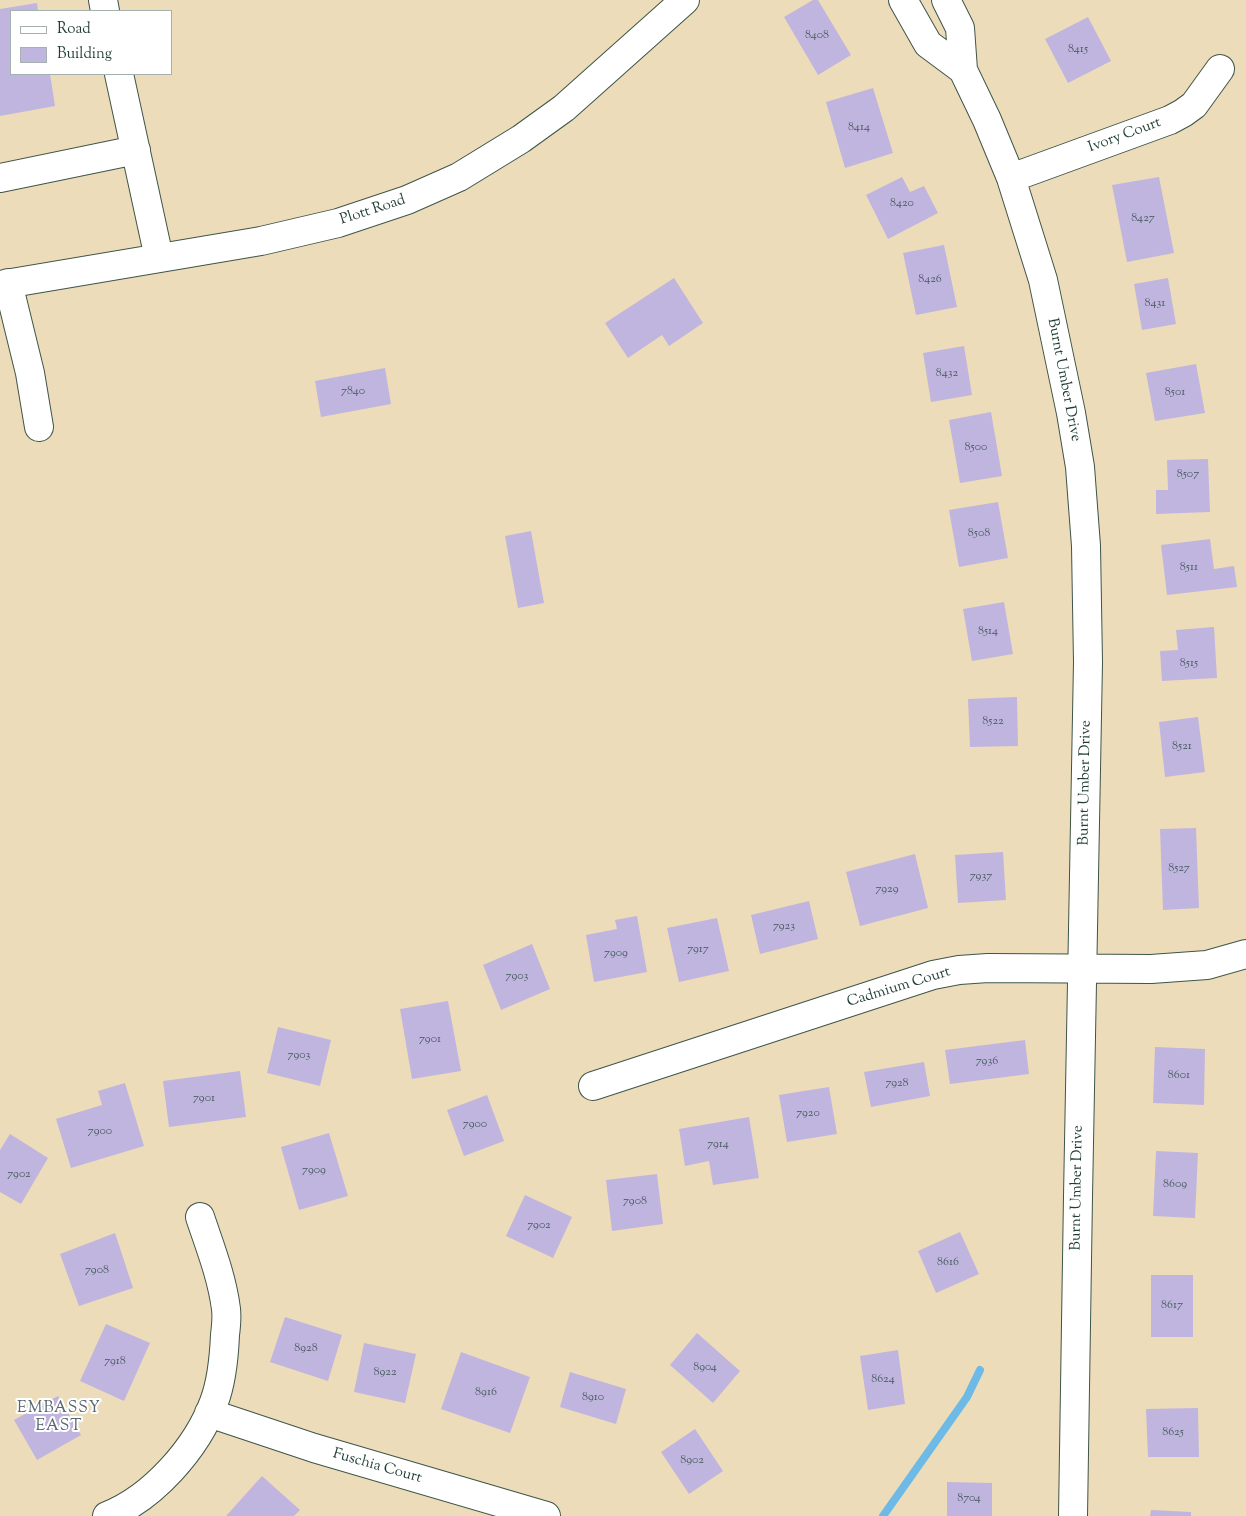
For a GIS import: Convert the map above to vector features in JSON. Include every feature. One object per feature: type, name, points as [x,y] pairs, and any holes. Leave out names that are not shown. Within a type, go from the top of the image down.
[{"type":"street","name":"Plott Road","points":[[4,284],[261,241],[338,223],[408,200],[459,177],[521,139],[564,108],[685,0]]},
{"type":"street","name":"Burnt Umber Drive","points":[[902,0],[928,44],[963,70]]},
{"type":"street","name":"Burnt Umber Drive","points":[[946,0],[960,28],[963,70],[988,120],[1011,178],[1043,280],[1071,413],[1080,467],[1086,546],[1088,662],[1073,1516]]},
{"type":"street","name":"Ivory Court","points":[[1011,178],[1170,120],[1194,105],[1220,68]]},
{"type":"street","points":[[119,75],[159,258]]},
{"type":"street","points":[[0,178],[136,150]]},
{"type":"street","points":[[4,284],[30,373],[39,427]]},
{"type":"street","name":"Cadmium Court","points":[[593,1086],[932,975],[969,969],[1151,969],[1207,965],[1246,954]]},
{"type":"street","points":[[107,1516],[143,1496],[168,1472],[204,1426],[214,1401],[221,1377],[226,1310],[214,1258],[200,1217]]},
{"type":"street","name":"Fuschia Court","points":[[209,1413],[314,1448],[546,1516]]},
{"type":"building","points":[[813,0],[818,0],[851,55],[818,75],[784,17]]},
{"type":"building","points":[[37,3],[38,10],[10,10],[10,75],[50,75],[55,106],[0,116],[0,9]]},
{"type":"building","points":[[1088,17],[1111,61],[1068,83],[1045,39]]},
{"type":"building","points":[[873,88],[893,153],[845,168],[826,102]]},
{"type":"building","points":[[902,177],[910,192],[924,186],[938,213],[888,239],[866,195]]},
{"type":"building","points":[[1159,177],[1174,253],[1127,262],[1112,185]]},
{"type":"building","points":[[944,245],[957,307],[916,315],[903,253]]},
{"type":"building","points":[[674,278],[703,323],[669,346],[662,335],[628,358],[605,323]]},
{"type":"building","points":[[1168,278],[1176,324],[1142,330],[1134,284]]},
{"type":"building","points":[[964,346],[972,395],[931,402],[923,353]]},
{"type":"building","points":[[1196,364],[1205,413],[1155,421],[1146,373]]},
{"type":"building","points":[[385,368],[391,404],[321,417],[315,381]]},
{"type":"building","points":[[991,412],[1002,476],[960,483],[949,420]]},
{"type":"building","points":[[1208,459],[1210,512],[1156,514],[1156,490],[1168,490],[1167,460]]},
{"type":"building","points":[[998,502],[1008,558],[959,567],[949,510]]},
{"type":"building","points":[[531,531],[544,603],[518,608],[505,536]]},
{"type":"building","points":[[1210,539],[1214,569],[1234,566],[1237,587],[1167,595],[1161,545]]},
{"type":"building","points":[[1004,602],[1013,654],[972,661],[963,609]]},
{"type":"building","points":[[1214,627],[1217,678],[1162,681],[1160,651],[1178,650],[1176,630]]},
{"type":"building","points":[[1017,697],[1018,746],[970,747],[968,699]]},
{"type":"building","points":[[1198,717],[1205,772],[1165,777],[1159,722]]},
{"type":"building","points":[[1196,828],[1199,908],[1163,910],[1160,829]]},
{"type":"building","points":[[1003,852],[1006,900],[958,903],[955,855]]},
{"type":"building","points":[[915,854],[928,908],[860,926],[846,872]]},
{"type":"building","points":[[809,901],[818,939],[760,954],[751,915]]},
{"type":"building","points":[[637,916],[647,972],[594,982],[586,935],[617,929],[615,920]]},
{"type":"building","points":[[717,918],[729,971],[679,982],[667,928]]},
{"type":"building","points":[[532,944],[550,989],[501,1010],[483,965]]},
{"type":"building","points":[[448,1001],[461,1071],[412,1079],[400,1009]]},
{"type":"building","points":[[278,1027],[331,1040],[320,1086],[267,1073]]},
{"type":"building","points":[[1025,1040],[1029,1074],[950,1084],[945,1050]]},
{"type":"building","points":[[1155,1047],[1205,1049],[1204,1105],[1153,1103]]},
{"type":"building","points":[[924,1062],[930,1096],[871,1107],[864,1072]]},
{"type":"building","points":[[240,1071],[246,1117],[169,1127],[163,1081]]},
{"type":"building","points":[[125,1083],[144,1146],[71,1168],[56,1119],[102,1105],[98,1091]]},
{"type":"building","points":[[829,1087],[837,1134],[787,1142],[779,1095]]},
{"type":"building","points":[[487,1095],[504,1141],[464,1156],[447,1110]]},
{"type":"building","points":[[749,1117],[759,1178],[713,1185],[709,1161],[685,1166],[679,1129]]},
{"type":"building","points":[[329,1133],[348,1196],[299,1210],[281,1147]]},
{"type":"building","points":[[10,1134],[48,1158],[21,1204],[0,1192],[0,1150]]},
{"type":"building","points":[[1156,1151],[1198,1153],[1195,1218],[1153,1216]]},
{"type":"building","points":[[657,1174],[663,1224],[612,1231],[606,1180]]},
{"type":"building","points":[[525,1195],[572,1217],[553,1258],[506,1236]]},
{"type":"building","points":[[960,1232],[979,1274],[936,1293],[918,1251]]},
{"type":"building","points":[[115,1233],[133,1288],[79,1306],[60,1254]]},
{"type":"building","points":[[1151,1275],[1193,1275],[1193,1337],[1151,1337]]},
{"type":"building","points":[[285,1317],[342,1335],[328,1381],[270,1362]]},
{"type":"building","points":[[106,1324],[150,1343],[124,1401],[80,1381]]},
{"type":"building","points":[[697,1333],[740,1371],[713,1403],[670,1365]]},
{"type":"building","points":[[364,1343],[416,1354],[405,1403],[354,1392]]},
{"type":"building","points":[[898,1350],[905,1404],[868,1410],[860,1356]]},
{"type":"building","points":[[461,1352],[530,1377],[510,1433],[441,1409]]},
{"type":"building","points":[[570,1372],[626,1389],[616,1424],[560,1407]]},
{"type":"building","points":[[58,1396],[81,1435],[37,1460],[14,1420]]},
{"type":"building","points":[[1198,1408],[1199,1457],[1148,1457],[1146,1409]]},
{"type":"building","points":[[695,1429],[723,1471],[689,1494],[661,1452]]},
{"type":"building","points":[[262,1476],[300,1510],[294,1516],[226,1516]]},
{"type":"building","points":[[947,1482],[992,1483],[992,1516],[947,1516]]},
{"type":"building","points":[[1151,1510],[1191,1512],[1191,1516],[1150,1516]]},
{"type":"waterway","points":[[883,1516],[967,1397],[980,1370]]},
{"type":"district","name":"EMBASSY EAST","points":[[59,1418]]}]
